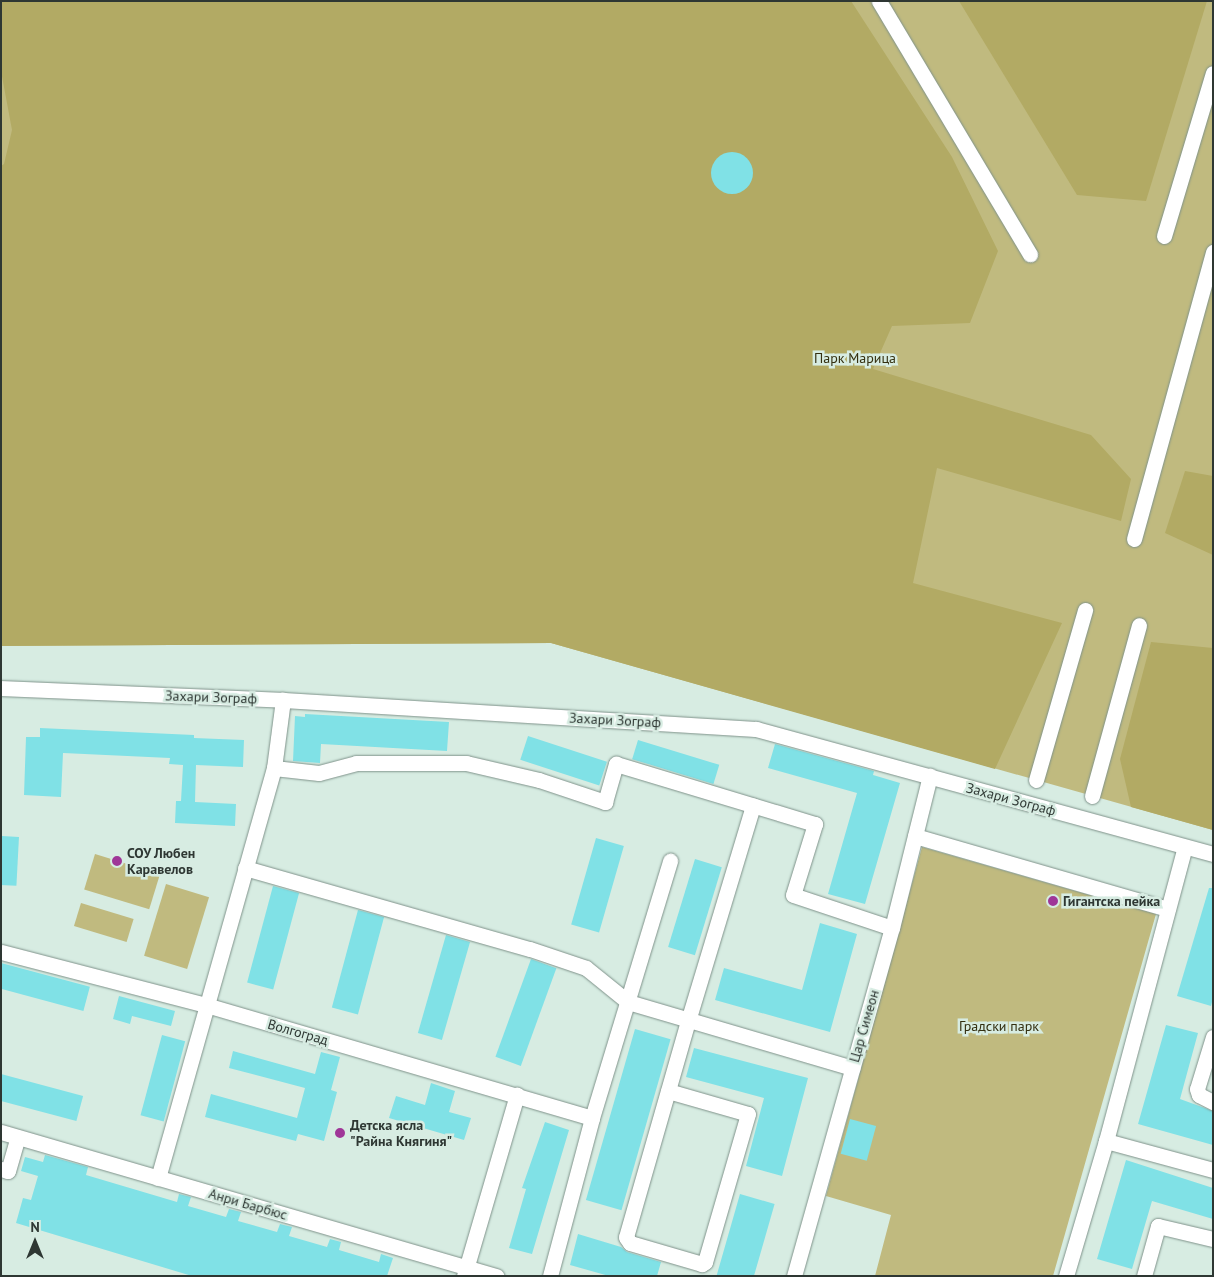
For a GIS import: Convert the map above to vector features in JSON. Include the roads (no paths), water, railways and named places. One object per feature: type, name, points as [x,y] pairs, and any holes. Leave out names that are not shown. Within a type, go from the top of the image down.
[{"type":"street","points":[[879,1],[1030,254]]},
{"type":"street","points":[[1164,236],[1213,72]]},
{"type":"street","points":[[1134,539],[1213,252]]},
{"type":"street","points":[[1036,780],[1085,610]]},
{"type":"street","points":[[1092,796],[1139,625]]},
{"type":"street","name":"Захари Зограф","points":[[1,688],[283,700],[756,729],[1213,854]]},
{"type":"street","points":[[158,1178],[274,768],[283,700]]},
{"type":"street","points":[[274,768],[318,773],[356,763],[466,763],[540,780],[605,802],[616,764],[815,824],[793,895],[892,928]]},
{"type":"street","name":"Цар Симеон","points":[[794,1276],[892,928],[930,776]]},
{"type":"street","points":[[668,1091],[748,1114],[705,1262],[702,1264],[627,1241],[668,1091],[688,1021],[753,806]]},
{"type":"street","points":[[915,836],[1168,909]]},
{"type":"street","points":[[1066,1276],[1106,1140],[1185,847]]},
{"type":"street","points":[[550,1276],[592,1118],[670,861]]},
{"type":"street","points":[[245,868],[530,949],[586,968],[628,1002],[852,1068]]},
{"type":"street","name":"Волгоград","points":[[1,952],[206,1005],[592,1118]]},
{"type":"street","points":[[1213,1037],[1196,1089],[1199,1095],[1213,1102]]},
{"type":"street","points":[[466,1272],[517,1095]]},
{"type":"street","name":"Анри Барбюс","points":[[1,1132],[466,1272],[496,1276]]},
{"type":"street","points":[[1,1169],[8,1171],[18,1137]]},
{"type":"street","points":[[1106,1140],[1213,1170]]},
{"type":"street","points":[[1144,1276],[1158,1226],[1213,1239]]},
{"type":"place","name":"СОУ Любен Каравелов","points":[[117,861]]},
{"type":"place","name":"Гигантска пейка","points":[[1053,901]]},
{"type":"place","name":"Детска ясла \"Райна Княгиня\"","points":[[340,1133]]},
{"type":"park label","name":"Парк Марица","points":[[855,358]]},
{"type":"park label","name":"Градски парк","points":[[999,1026]]}]
